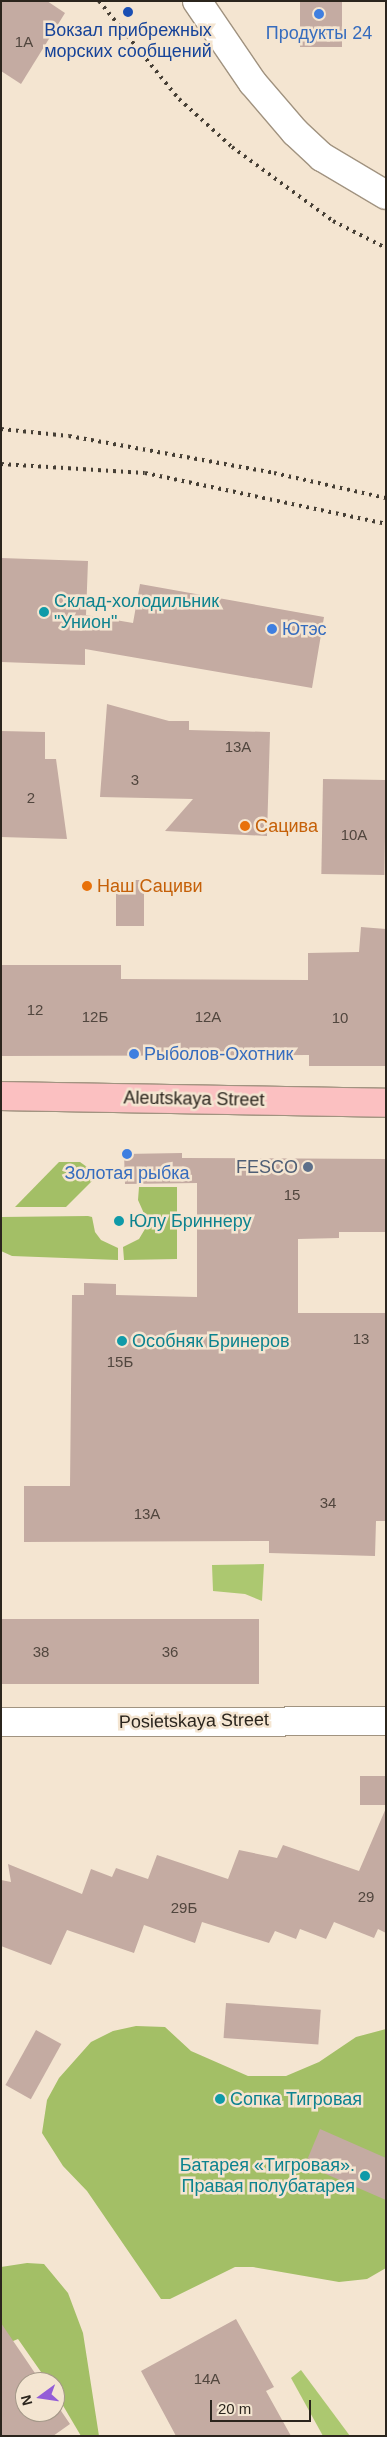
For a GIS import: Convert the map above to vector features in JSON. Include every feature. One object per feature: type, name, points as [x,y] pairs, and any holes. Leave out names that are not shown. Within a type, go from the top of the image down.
[{"type":"main road","name":"Aleutskaya Street","points":[[1,1096],[386,1103]]},
{"type":"street","points":[[197,1],[254,84],[295,132],[322,157],[386,195]]},
{"type":"street","name":"Posietskaya Street","points":[[1,1722],[386,1721]]},
{"type":"green space","points":[[59,1162],[80,1162],[94,1172],[95,1178],[66,1207],[15,1207]]},
{"type":"green space","points":[[139,1187],[177,1187],[177,1259],[124,1260],[123,1247],[139,1239],[145,1229],[146,1218],[138,1200]]},
{"type":"green space","points":[[1,1217],[92,1217],[95,1232],[101,1240],[118,1248],[118,1260],[12,1256],[1,1251]]},
{"type":"green space","points":[[264,1564],[262,1601],[245,1594],[213,1591],[212,1565]]},
{"type":"green space","points":[[136,2026],[165,2027],[191,2051],[248,2076],[286,2076],[319,2062],[356,2037],[386,2029],[386,2268],[367,2279],[339,2282],[253,2267],[235,2267],[170,2299],[161,2299],[87,2191],[63,2166],[42,2133],[47,2100],[59,2078],[91,2042],[113,2031]]},
{"type":"green space","points":[[27,2263],[44,2264],[68,2293],[83,2333],[99,2436],[81,2436],[65,2409],[65,2372],[41,2372],[18,2339],[1,2346],[1,2267]]},
{"type":"green space","points":[[301,2370],[350,2436],[323,2436],[291,2378]]},
{"type":"building","points":[[1,1],[47,1],[65,13],[21,84],[1,71]]},
{"type":"building","name":"Продукты 24","points":[[300,1],[342,1],[342,47],[300,47]]},
{"type":"building","points":[[1,558],[88,561],[86,615],[133,623],[140,584],[324,617],[312,688],[85,649],[85,665],[1,662]]},
{"type":"building","points":[[107,704],[169,721],[189,721],[189,730],[270,732],[267,836],[165,831],[193,799],[100,797]]},
{"type":"building","points":[[1,731],[45,732],[45,759],[56,759],[67,839],[1,837]]},
{"type":"building","points":[[323,779],[386,780],[384,875],[321,874]]},
{"type":"building","points":[[116,880],[144,880],[144,926],[116,926]]},
{"type":"building","points":[[361,927],[386,929],[386,1066],[309,1066],[309,1055],[1,1056],[1,965],[121,965],[121,979],[308,980],[308,953],[359,952]]},
{"type":"building","points":[[182,1153],[182,1158],[386,1159],[386,1232],[339,1232],[339,1238],[298,1239],[298,1313],[386,1313],[386,1521],[376,1521],[375,1556],[269,1553],[269,1541],[24,1542],[24,1486],[70,1486],[72,1295],[84,1295],[84,1283],[116,1284],[116,1295],[197,1297],[197,1183],[125,1184],[124,1154]]},
{"type":"building","points":[[1,1619],[259,1619],[259,1684],[1,1684]]},
{"type":"building","points":[[360,1776],[386,1776],[386,1805],[360,1805]]},
{"type":"building","points":[[386,1808],[386,1933],[378,1929],[374,1938],[334,1922],[326,1939],[300,1929],[296,1939],[275,1931],[269,1943],[202,1922],[195,1943],[144,1925],[134,1953],[67,1930],[51,1965],[1,1946],[1,1880],[11,1882],[8,1864],[82,1894],[91,1869],[112,1877],[116,1868],[148,1879],[157,1855],[228,1879],[239,1850],[277,1858],[283,1845],[359,1871]]},
{"type":"building","points":[[226,2003],[321,2010],[318,2045],[224,2038]]},
{"type":"building","points":[[36,2030],[61,2044],[31,2099],[5,2085]]},
{"type":"building","points":[[320,2129],[386,2158],[386,2200],[305,2165]]},
{"type":"building","points":[[236,2319],[274,2387],[266,2391],[291,2436],[176,2436],[141,2371]]},
{"type":"building","points":[[1,2323],[34,2372],[15,2372],[15,2422],[65,2422],[65,2417],[70,2424],[53,2436],[1,2436]]},
{"type":"railway","points":[[99,1],[179,99],[232,147],[333,221],[386,248]]},
{"type":"railway","points":[[1,429],[69,436],[274,473],[386,498]]},
{"type":"railway","points":[[1,464],[145,473],[386,524]]},
{"type":"place","name":"Вокзал прибрежных морских сообщений","points":[[128,12]]},
{"type":"place","name":"Продукты 24","points":[[319,14]]},
{"type":"place","name":"Склад-холодильник \"Унион\"","points":[[44,612]]},
{"type":"place","name":"Ютэс","points":[[272,629]]},
{"type":"place","name":"Сацива","points":[[245,826]]},
{"type":"place","name":"Наш Сациви","points":[[87,886]]},
{"type":"place","name":"Рыболов-Охотник","points":[[134,1054]]},
{"type":"place","name":"Золотая рыбка","points":[[127,1154]]},
{"type":"place","name":"FESCO","points":[[308,1167]]},
{"type":"place","name":"Юлу Бриннеру","points":[[119,1221]]},
{"type":"place","name":"Особняк Бринеров","points":[[122,1341]]},
{"type":"place","name":"Сопка Тигровая","points":[[220,2099]]},
{"type":"place","name":"Батарея «Тигровая». Правая полубатарея","points":[[365,2176]]}]
